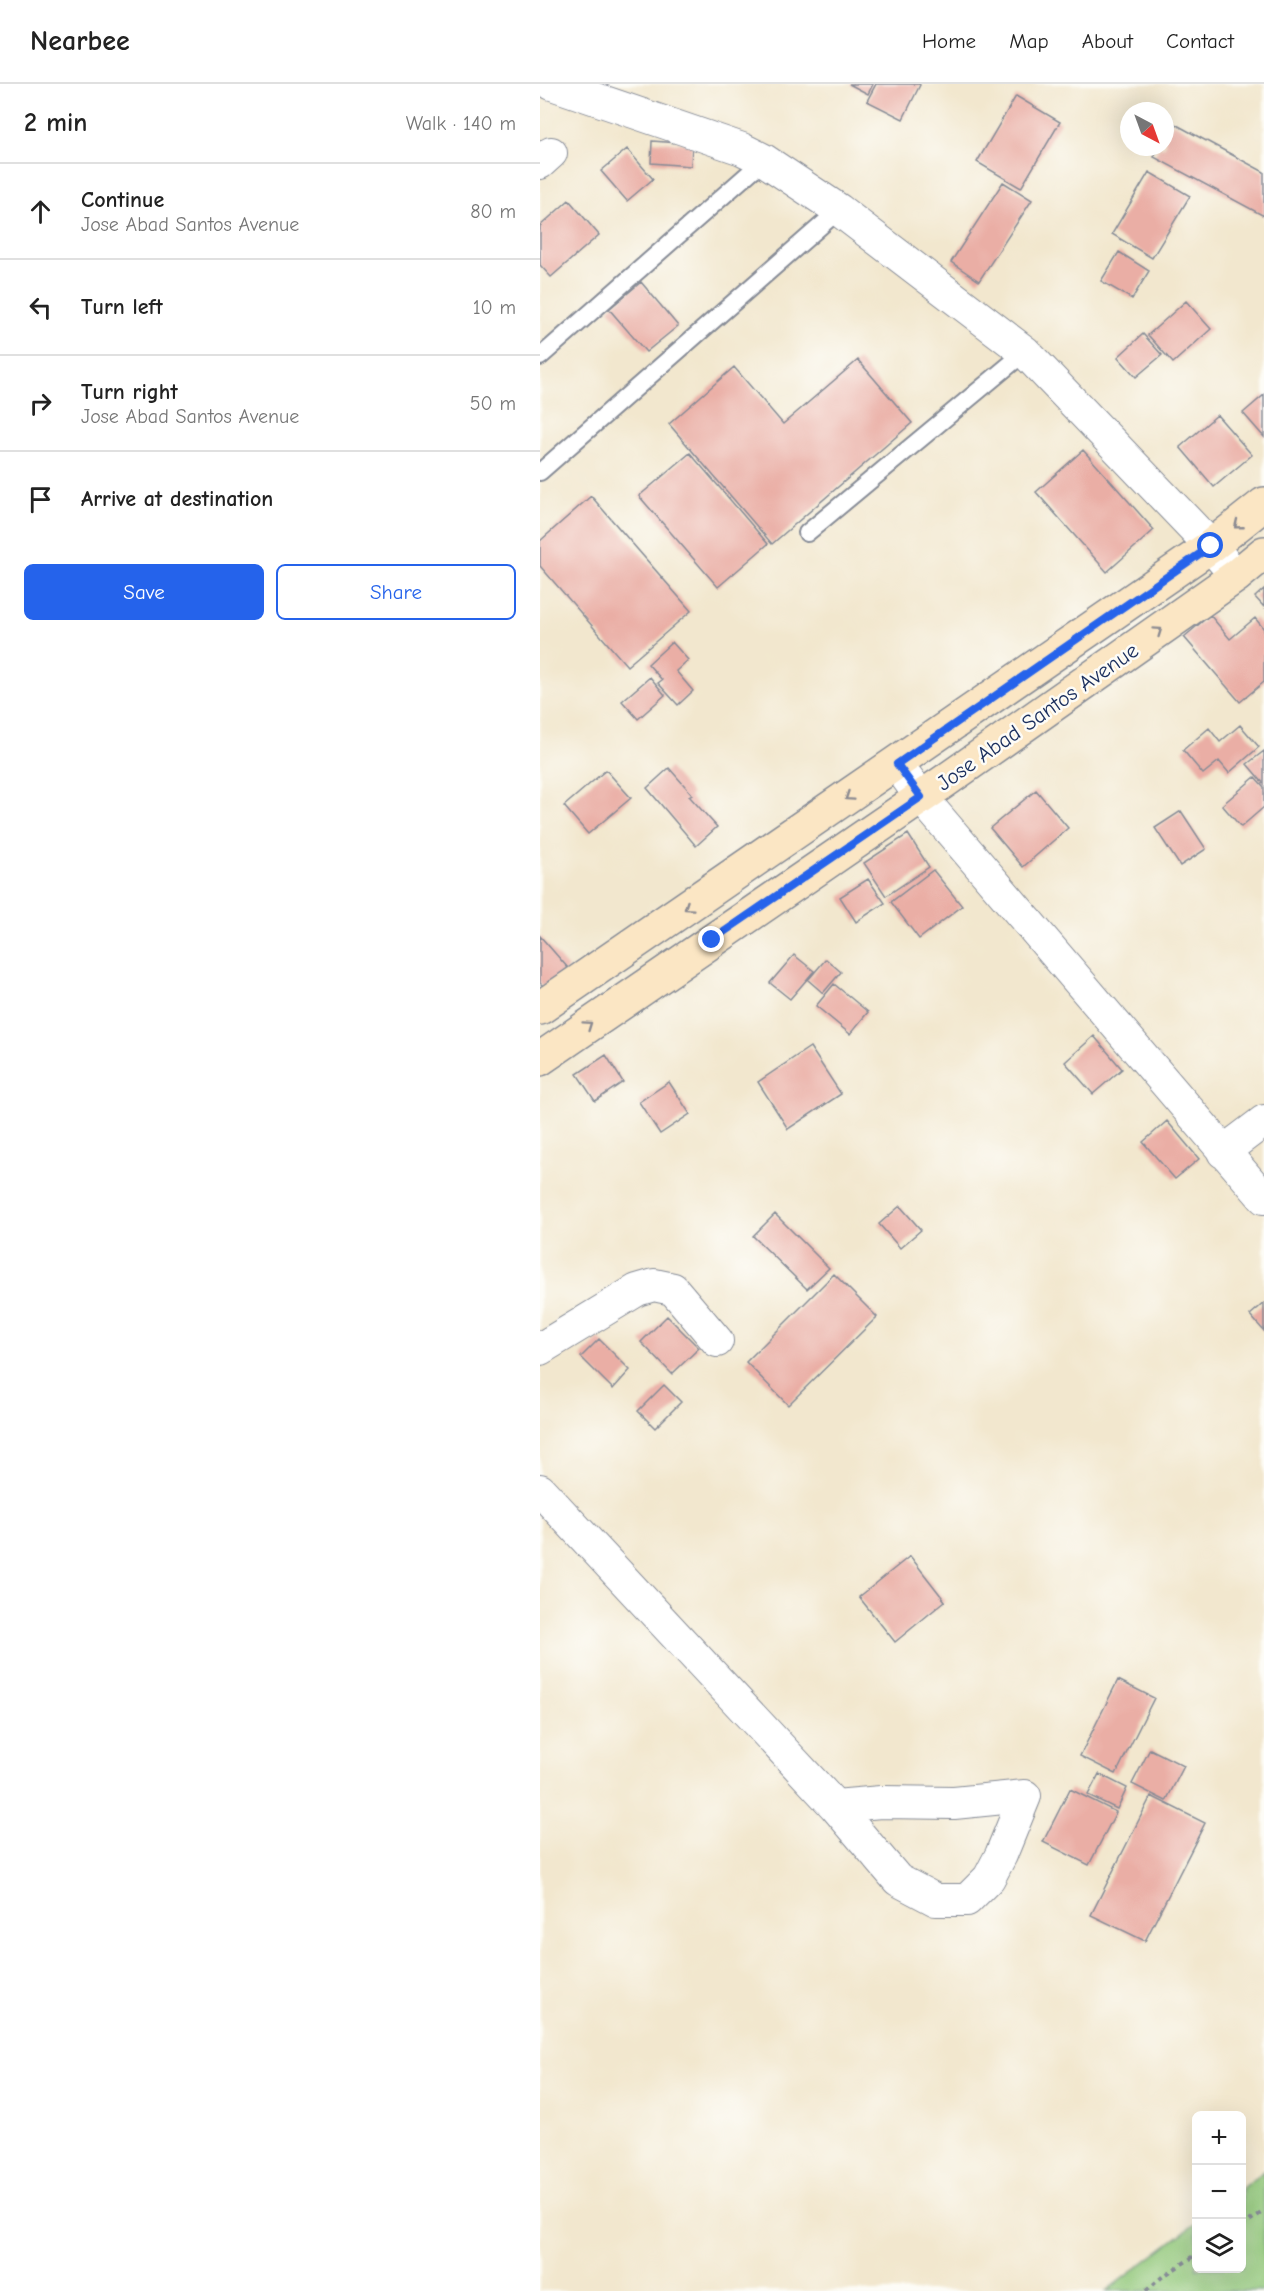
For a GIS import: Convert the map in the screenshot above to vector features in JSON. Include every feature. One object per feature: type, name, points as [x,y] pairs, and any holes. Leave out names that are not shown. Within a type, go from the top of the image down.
[{"type":"main road","name":"Jose Abad Santos Avenue","points":[[540,1008],[1211,546],[1264,504]]},
{"type":"main road","name":"Jose Abad Santos Avenue","points":[[540,1059],[921,797],[1236,576],[1264,553]]},
{"type":"street","points":[[552,84],[742,149],[764,160],[839,210],[1025,352],[1211,546],[1236,576]]},
{"type":"street","points":[[897,764],[921,797],[1264,1198]]},
{"type":"street","points":[[1223,1152],[1264,1121]]},
{"type":"street","points":[[540,1349],[637,1290],[654,1285],[673,1288],[717,1341]]},
{"type":"street","points":[[540,1490],[835,1806],[898,1880],[936,1900],[967,1900],[989,1878],[1001,1855],[1024,1796],[954,1803],[881,1802],[835,1806]]},
{"type":"lane","points":[[540,357],[764,160]]},
{"type":"lane","points":[[540,472],[839,210]]},
{"type":"lane","points":[[807,533],[1025,352]]},
{"type":"path","points":[[1246,2223],[1264,2211]]},
{"type":"path","points":[[1146,2291],[1162,2277],[1192,2258]]},
{"type":"green space","points":[[1264,2171],[1264,2291],[1106,2291],[1192,2226],[1192,2273],[1246,2273],[1246,2185]]},
{"type":"building","points":[[849,84],[873,84],[868,94]]},
{"type":"building","points":[[876,84],[920,85],[903,119],[867,101]]},
{"type":"building","points":[[1016,96],[1060,122],[1021,188],[977,162]]},
{"type":"building","points":[[1174,124],[1264,172],[1264,216],[1154,157],[1174,156]]},
{"type":"building","points":[[652,141],[692,144],[691,166],[651,163]]},
{"type":"building","points":[[627,149],[653,179],[627,201],[601,171]]},
{"type":"building","points":[[1149,172],[1190,196],[1152,258],[1112,234]]},
{"type":"building","points":[[1003,182],[1032,200],[979,281],[951,262]]},
{"type":"building","points":[[569,200],[599,235],[551,277],[540,265],[540,226]]},
{"type":"building","points":[[1119,252],[1149,271],[1132,299],[1101,281]]},
{"type":"building","points":[[641,282],[678,326],[646,352],[609,309]]},
{"type":"building","points":[[1186,301],[1211,329],[1173,363],[1148,335]]},
{"type":"building","points":[[1143,334],[1162,355],[1136,377],[1118,357]]},
{"type":"building","points":[[858,360],[912,423],[772,544],[669,424],[734,367],[783,424]]},
{"type":"building","points":[[1264,395],[1264,437],[1243,413]]},
{"type":"building","points":[[1217,415],[1252,455],[1214,487],[1180,447]]},
{"type":"building","points":[[1083,450],[1154,530],[1107,572],[1036,492]]},
{"type":"building","points":[[690,453],[768,544],[718,587],[639,496]]},
{"type":"building","points":[[591,496],[691,611],[627,666],[540,566],[540,541]]},
{"type":"building","points":[[1264,589],[1264,607],[1255,597]]},
{"type":"building","points":[[1210,615],[1230,639],[1255,618],[1264,629],[1264,682],[1240,702],[1184,637]]},
{"type":"building","points":[[672,642],[688,660],[676,671],[693,691],[678,705],[658,683],[662,680],[648,664]]},
{"type":"building","points":[[650,677],[665,695],[638,719],[622,701]]},
{"type":"building","points":[[1240,725],[1259,747],[1229,773],[1219,761],[1203,774],[1183,750],[1209,728],[1220,742]]},
{"type":"building","points":[[1264,751],[1264,784],[1247,764]]},
{"type":"building","points":[[669,768],[692,794],[689,796],[717,827],[696,846],[647,788]]},
{"type":"building","points":[[606,770],[631,798],[588,834],[564,806]]},
{"type":"building","points":[[1255,777],[1264,787],[1264,807],[1241,827],[1222,805]]},
{"type":"building","points":[[1036,790],[1068,828],[1023,867],[990,828]]},
{"type":"building","points":[[1181,811],[1206,849],[1180,866],[1155,828]]},
{"type":"building","points":[[908,834],[929,867],[886,896],[864,863]]},
{"type":"building","points":[[933,870],[962,906],[919,939],[891,902]]},
{"type":"building","points":[[868,879],[885,903],[856,922],[840,897]]},
{"type":"building","points":[[540,936],[568,968],[545,988],[540,983]]},
{"type":"building","points":[[794,955],[814,971],[790,999],[770,983]]},
{"type":"building","points":[[826,959],[841,972],[823,993],[808,980]]},
{"type":"building","points":[[834,984],[868,1012],[850,1034],[816,1006]]},
{"type":"building","points":[[1094,1036],[1122,1069],[1093,1094],[1065,1062]]},
{"type":"building","points":[[810,1047],[841,1094],[788,1129],[758,1082]]},
{"type":"building","points":[[606,1055],[623,1082],[595,1101],[577,1074]]},
{"type":"building","points":[[669,1082],[690,1114],[660,1134],[639,1102]]},
{"type":"building","points":[[1167,1121],[1199,1159],[1175,1179],[1143,1142]]},
{"type":"building","points":[[900,1206],[921,1230],[900,1248],[879,1224]]},
{"type":"building","points":[[775,1214],[829,1268],[807,1289],[753,1236]]},
{"type":"building","points":[[834,1274],[877,1317],[788,1405],[746,1362]]},
{"type":"building","points":[[1264,1303],[1264,1331],[1250,1315]]},
{"type":"building","points":[[667,1316],[699,1348],[672,1374],[641,1342]]},
{"type":"building","points":[[599,1339],[630,1370],[613,1389],[581,1357]]},
{"type":"building","points":[[664,1385],[681,1402],[655,1428],[638,1411]]},
{"type":"building","points":[[910,1556],[945,1601],[895,1642],[859,1597]]},
{"type":"building","points":[[1118,1680],[1154,1698],[1116,1774],[1080,1756]]},
{"type":"building","points":[[1150,1749],[1184,1766],[1166,1801],[1132,1784]]},
{"type":"building","points":[[1099,1774],[1127,1788],[1117,1809],[1088,1795]]},
{"type":"building","points":[[1070,1789],[1116,1812],[1089,1865],[1043,1842]]},
{"type":"building","points":[[1151,1796],[1205,1823],[1145,1941],[1091,1915]]},
{"type":"route","points":[[712,940],[921,797],[897,764],[1211,546]]}]
